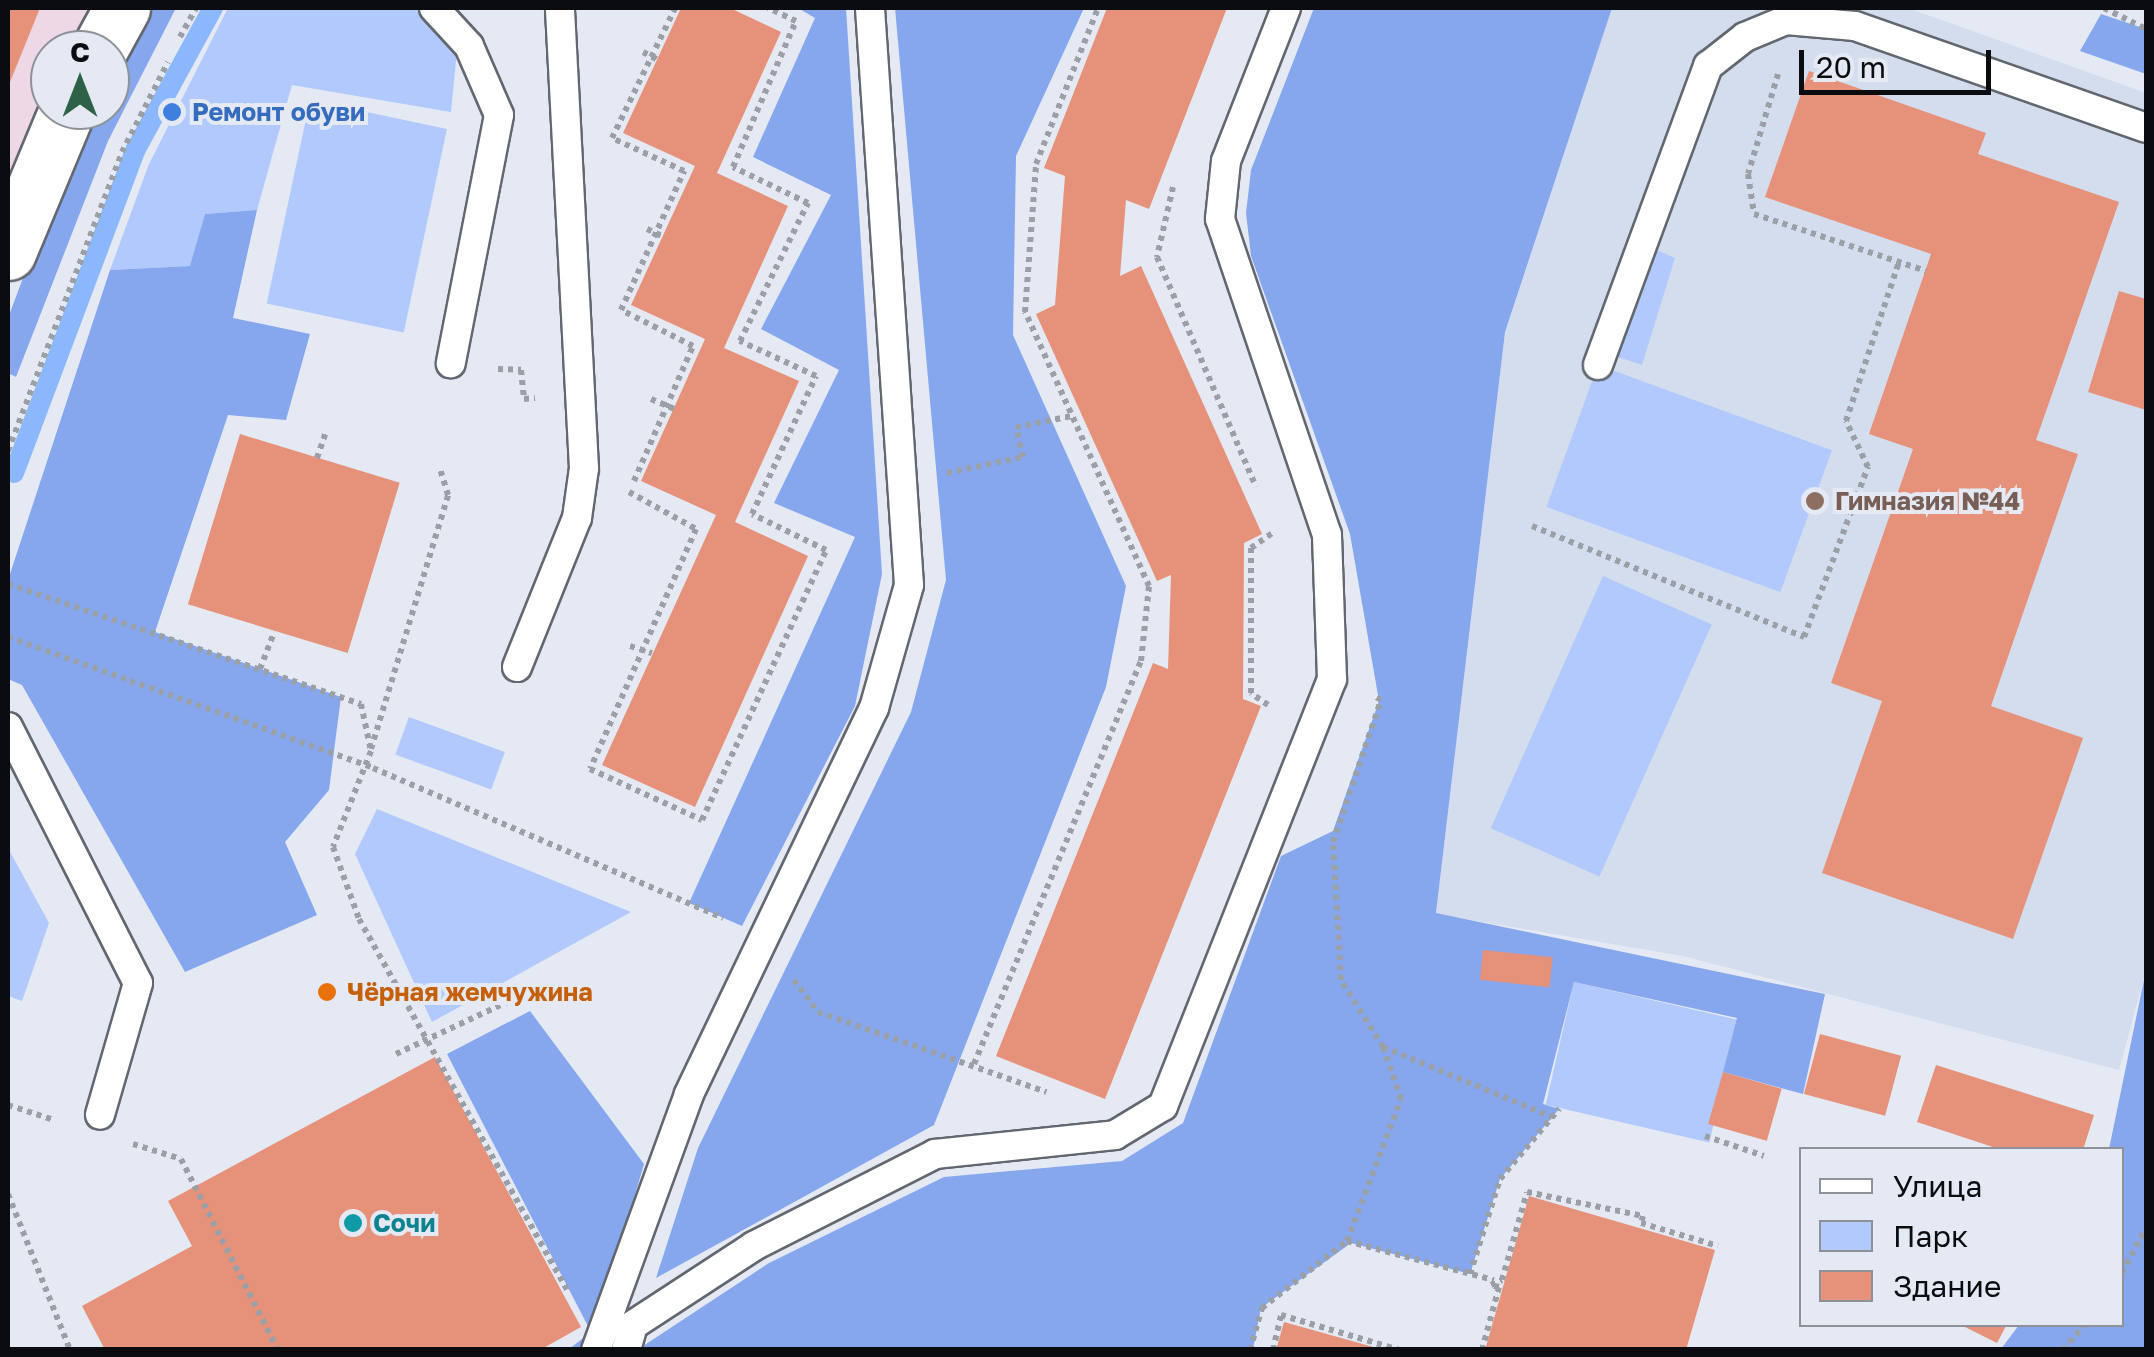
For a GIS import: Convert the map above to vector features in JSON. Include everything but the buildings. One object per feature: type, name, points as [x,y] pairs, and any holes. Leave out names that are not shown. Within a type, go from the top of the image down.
[{"type":"street","points":[[110,30],[122,8]]},
{"type":"street","points":[[8,252],[59,130]]},
{"type":"lane","points":[[434,8],[469,46],[499,115],[450,363]]},
{"type":"lane","points":[[517,667],[577,518],[584,468],[559,109],[560,8]]},
{"type":"lane","points":[[596,1350],[760,934],[874,708],[909,584],[870,8]]},
{"type":"lane","points":[[626,1350],[634,1325],[754,1246],[935,1154],[1115,1135],[1163,1106],[1332,679],[1327,535],[1220,219],[1226,162],[1286,8]]},
{"type":"lane","points":[[1598,365],[1708,66],[1745,37],[1786,20],[1855,26],[2146,128]]},
{"type":"lane","points":[[8,727],[138,983],[100,1115]]},
{"type":"path","points":[[8,450],[122,152],[196,8]]},
{"type":"path","points":[[675,8],[612,138],[684,171],[621,310],[692,346],[629,492],[696,529],[590,769],[702,820],[826,550],[752,514],[816,376],[740,342],[808,203],[733,167],[796,21],[768,8]]},
{"type":"path","points":[[974,1064],[1141,661],[1149,586],[1025,312],[1036,164],[1098,8]]},
{"type":"path","points":[[2104,8],[2146,29]]},
{"type":"path","points":[[643,52],[658,60]]},
{"type":"path","points":[[1782,63],[1748,174],[1754,214],[1926,271]]},
{"type":"path","points":[[1176,178],[1156,257],[1262,500]]},
{"type":"path","points":[[647,229],[662,236]]},
{"type":"path","points":[[1532,526],[1804,637],[1868,467],[1846,421],[1899,262]]},
{"type":"path","points":[[521,370],[524,399]]},
{"type":"path","points":[[651,399],[674,409]]},
{"type":"path","points":[[902,482],[1023,457],[1016,427],[1072,416]]},
{"type":"path","points":[[318,458],[326,432]]},
{"type":"path","points":[[440,468],[448,495],[371,751],[333,847],[359,919],[431,1038],[574,1304]]},
{"type":"path","points":[[1262,722],[1270,700],[1251,693],[1251,548],[1276,534],[1269,517]]},
{"type":"path","points":[[8,584],[361,704],[371,751]]},
{"type":"path","points":[[260,669],[274,632]]},
{"type":"path","points":[[8,637],[373,768],[760,934],[818,1012],[974,1064],[1086,1108],[1088,1138]]},
{"type":"path","points":[[630,646],[652,653]]},
{"type":"path","points":[[396,1054],[526,993]]},
{"type":"path","points":[[1383,1048],[1552,1117]]},
{"type":"path","points":[[1470,1274],[1500,1179],[1559,1108]]},
{"type":"path","points":[[1705,1136],[1764,1156]]},
{"type":"path","points":[[181,1159],[278,1350]]},
{"type":"path","points":[[1482,1350],[1499,1288],[1491,1285],[1502,1280],[1527,1192],[1643,1216],[1641,1223],[1718,1246]]},
{"type":"path","points":[[8,1194],[70,1350]]},
{"type":"path","points":[[2124,1269],[2146,1228]]},
{"type":"path","points":[[1250,1350],[1262,1308],[1347,1241],[1504,1282]]},
{"type":"path","points":[[1273,1350],[1281,1315],[1400,1350]]},
{"type":"path","points":[[2062,1350],[2083,1327]]},
{"type":"shaded area","points":[[8,8],[96,8],[84,30],[30,30],[30,130],[34,130],[8,193]]},
{"type":"shaded area","points":[[148,8],[176,8],[130,98],[130,39]]},
{"type":"shaded area","points":[[798,8],[846,8],[882,574],[855,706],[742,926],[689,903],[855,537],[774,503],[839,370],[761,329],[831,195],[753,157],[815,18]]},
{"type":"shaded area","points":[[895,8],[1084,8],[1016,156],[1013,335],[1126,586],[1106,687],[934,1125],[656,1278],[698,1148],[911,712],[946,580]]},
{"type":"shaded area","points":[[1314,8],[1612,8],[1505,332],[1436,913],[1825,994],[1803,1094],[1723,1072],[1737,1018],[1574,982],[1543,1104],[1559,1109],[1500,1179],[1470,1274],[1351,1243],[1261,1308],[1253,1349],[637,1350],[769,1263],[944,1177],[1122,1161],[1183,1123],[1281,856],[1333,831],[1379,701],[1350,534],[1251,256],[1246,213],[1251,170]]},
{"type":"shaded area","name":"Гимназия №44","points":[[1612,8],[1908,8],[2146,93],[2146,970],[2119,1070],[1683,956],[1436,914],[1505,332]]},
{"type":"shaded area","points":[[2101,14],[2146,29],[2146,74],[2080,51]]},
{"type":"shaded area","points":[[114,130],[16,377],[8,373],[8,318],[78,131]]},
{"type":"shaded area","points":[[257,210],[233,318],[310,334],[286,420],[228,415],[155,632],[341,697],[329,790],[285,842],[317,915],[185,972],[22,685],[8,679],[8,580],[110,270],[190,266],[205,214]]},
{"type":"shaded area","points":[[2146,970],[2146,1349],[2001,1349],[2018,1327],[2124,1327],[2124,1147],[2109,1147]]},
{"type":"shaded area","points":[[530,1011],[644,1164],[590,1349],[569,1349],[591,1332],[447,1054]]},
{"type":"green space","points":[[228,8],[418,8],[457,51],[451,112],[292,85],[257,210],[205,214],[191,266],[110,270],[149,164]]},
{"type":"green space","points":[[310,100],[447,129],[404,333],[267,303]]},
{"type":"green space","points":[[1656,250],[1675,258],[1642,365],[1618,357]]},
{"type":"green space","points":[[1598,365],[1832,450],[1780,592],[1546,507]]},
{"type":"green space","points":[[1603,576],[1712,624],[1599,877],[1491,828]]},
{"type":"green space","points":[[409,717],[505,752],[491,789],[395,755]]},
{"type":"green space","points":[[377,809],[631,912],[432,1022],[355,854]]},
{"type":"green space","points":[[8,848],[49,923],[22,1001],[8,996]]},
{"type":"green space","points":[[1574,982],[1738,1020],[1709,1143],[1546,1105]]},
{"type":"waterway","points":[[14,473],[136,149],[213,8]]},
{"type":"place","name":"Ремонт обуви","points":[[172,112]]},
{"type":"place","name":"Гимназия №44","points":[[1815,501]]},
{"type":"place","name":"Чёрная жемчужина","points":[[327,992]]},
{"type":"place","name":"Сочи","points":[[353,1223]]}]
